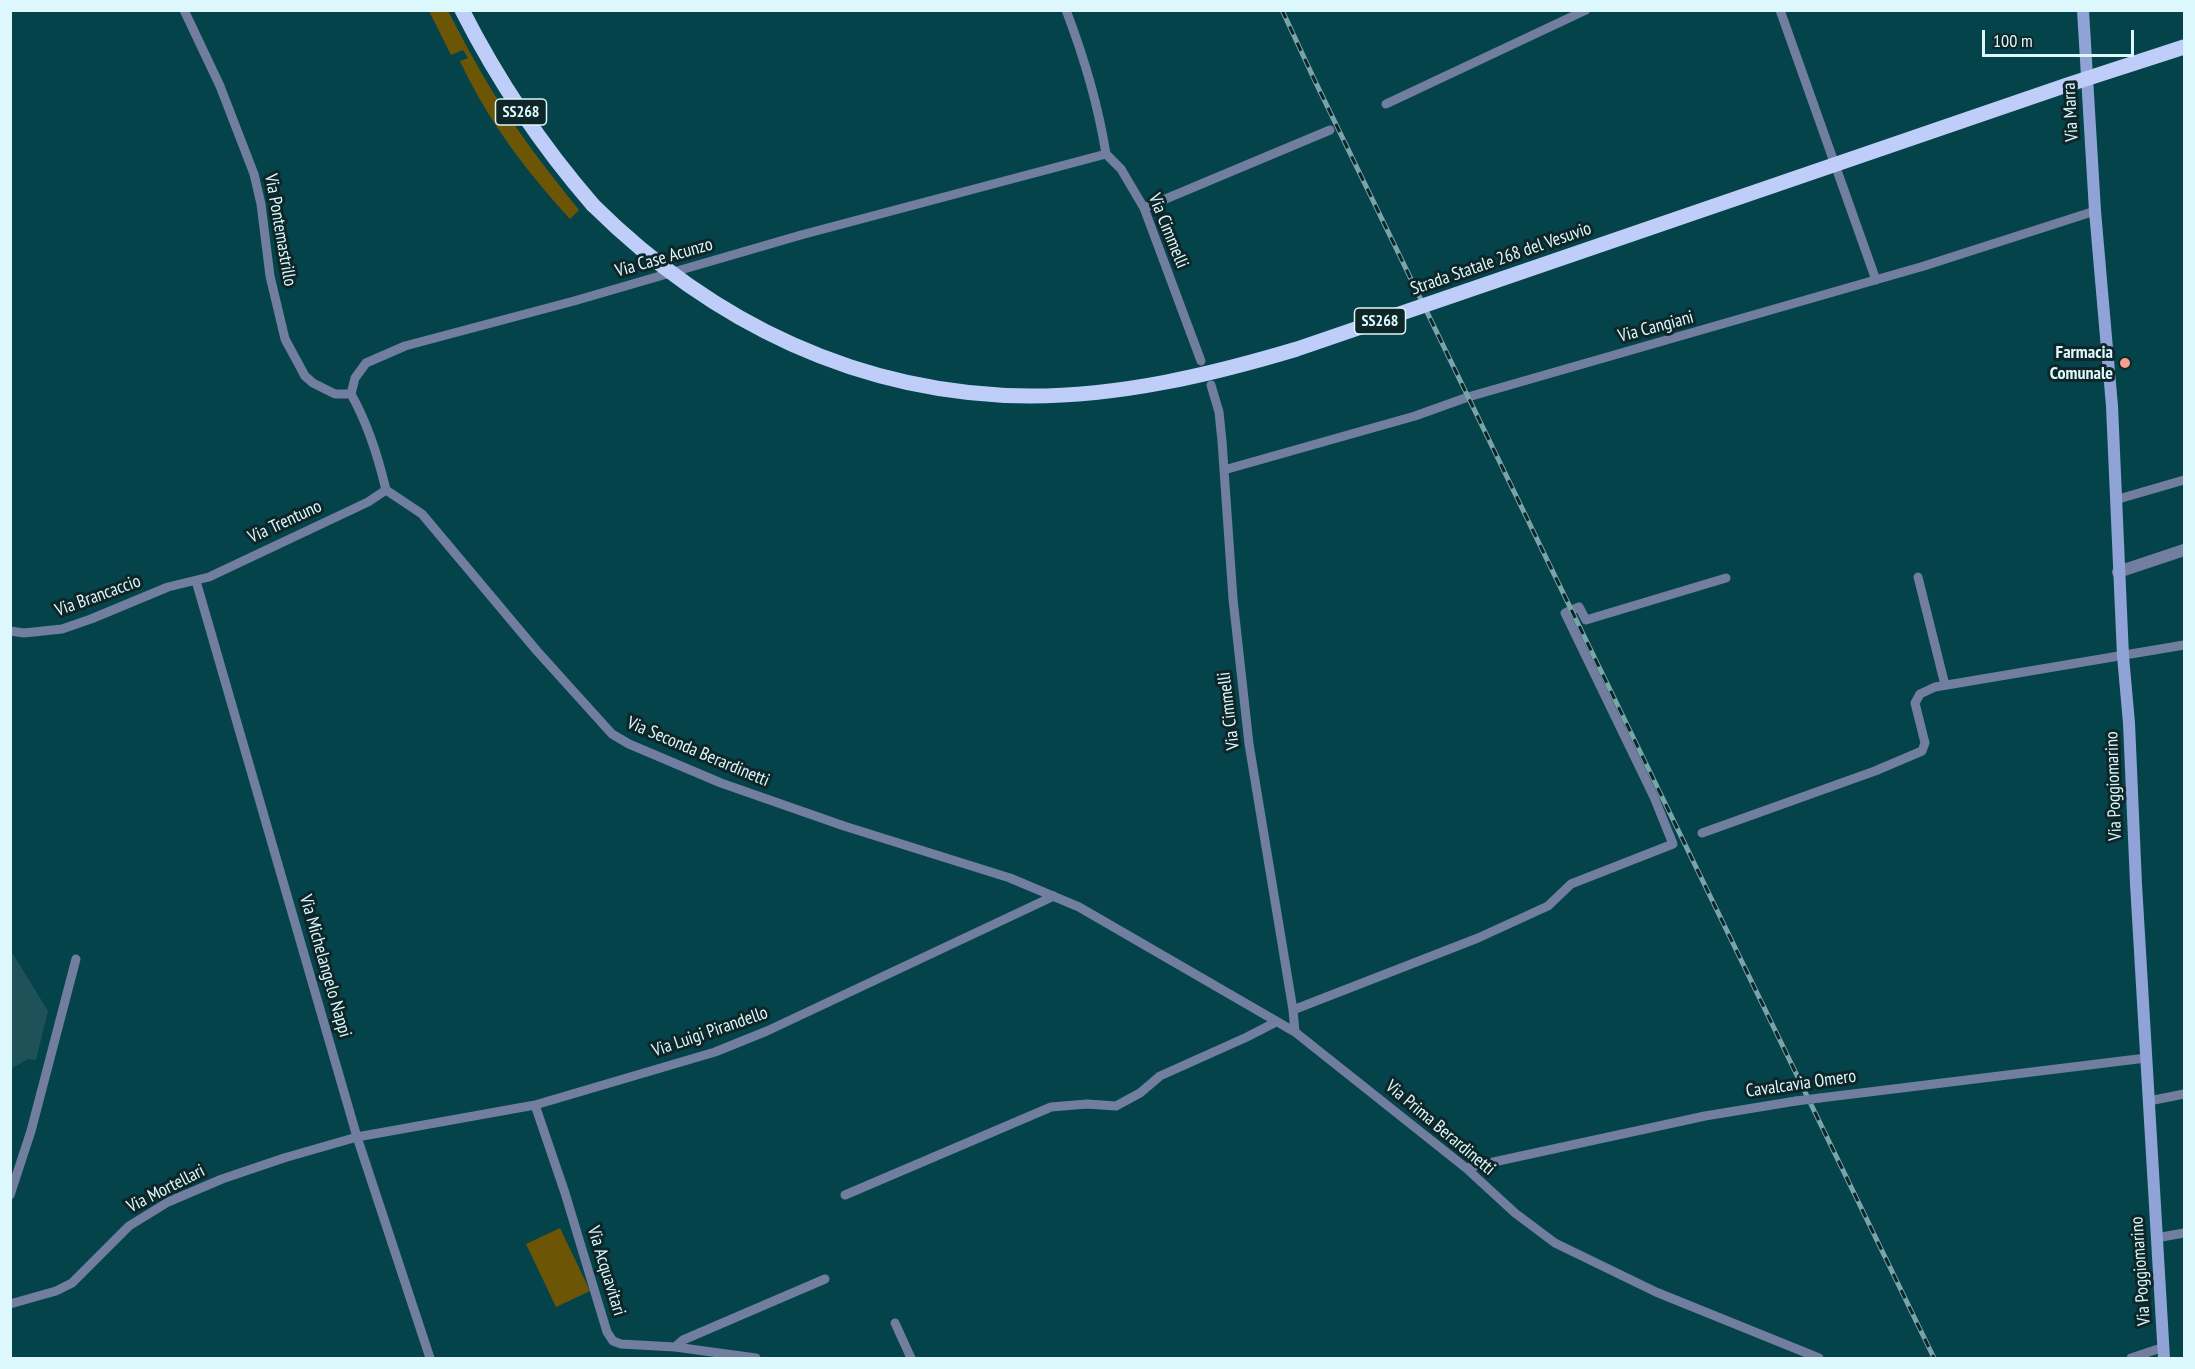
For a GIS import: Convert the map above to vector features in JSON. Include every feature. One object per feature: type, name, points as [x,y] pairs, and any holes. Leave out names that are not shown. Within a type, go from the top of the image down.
[{"type":"highway","name":"Strada Statale 268 del Vesuvio","points":[[462,10],[489,62],[538,138],[593,205],[651,259],[716,305],[759,329],[822,357],[898,380],[964,391],[1031,396],[1104,392],[1182,379],[1297,349],[2057,88],[2184,47]]},
{"type":"main road","name":"Via Marra","points":[[2083,10],[2095,212]]},
{"type":"main road","name":"Via Poggiomarino","points":[[2095,212],[2112,406],[2118,572],[2129,723],[2164,1353]]},
{"type":"street","name":"Via Pontemastrillo","points":[[184,10],[220,86],[254,174],[261,204],[270,276],[285,339],[305,376],[313,383],[335,394],[351,394]]},
{"type":"street","points":[[1066,10],[1092,86],[1106,154]]},
{"type":"street","points":[[1386,104],[1586,10]]},
{"type":"street","points":[[1780,10],[1876,280]]},
{"type":"street","points":[[1144,208],[1330,130]]},
{"type":"street","name":"Via Case Acunzo","points":[[351,394],[354,378],[366,363],[405,346],[574,301],[801,235],[1106,154]]},
{"type":"street","name":"Via Cimmelli","points":[[1106,154],[1121,169],[1144,208],[1201,361]]},
{"type":"street","name":"Via Cangiani","points":[[1224,470],[1414,416],[1468,397],[1876,280],[2095,212]]},
{"type":"street","name":"Via Cimmelli","points":[[1211,385],[1219,412],[1233,599],[1249,744],[1295,1032]]},
{"type":"street","points":[[351,394],[363,416],[386,490]]},
{"type":"street","points":[[2115,500],[2184,480]]},
{"type":"street","name":"Via Trentuno","points":[[196,580],[220,572],[368,502],[386,490]]},
{"type":"street","name":"Via Seconda Berardinetti","points":[[386,490],[422,514],[537,651],[612,734],[721,783],[844,826],[1010,878],[1054,896]]},
{"type":"street","points":[[2118,572],[2184,550]]},
{"type":"street","points":[[1918,577],[1945,685]]},
{"type":"street","points":[[1293,1010],[1478,938],[1548,906],[1571,884],[1673,844],[1654,797],[1565,613],[1579,606],[1586,620],[1726,578]]},
{"type":"street","name":"Via Brancaccio","points":[[10,631],[24,633],[63,629],[168,587],[196,580]]},
{"type":"street","name":"Via Michelangelo Nappi","points":[[196,580],[357,1137],[430,1359]]},
{"type":"street","points":[[1702,833],[1875,771],[1922,751],[1925,743],[1915,711],[1915,703],[1920,694],[1945,685],[2184,645]]},
{"type":"street","name":"Via Prima Berardinetti","points":[[1054,896],[1079,907],[1154,949],[1295,1032],[1466,1168],[1515,1213],[1555,1244],[1656,1292],[1819,1359]]},
{"type":"street","name":"Via Luigi Pirandello","points":[[357,1137],[535,1106],[715,1052],[757,1036],[1054,896]]},
{"type":"street","points":[[10,1195],[31,1131],[76,959]]},
{"type":"street","points":[[845,1195],[1051,1107],[1087,1104],[1116,1106],[1140,1093],[1160,1076],[1276,1022]]},
{"type":"street","name":"Cavalcavia Omero","points":[[1466,1168],[1705,1116],[1796,1101],[2146,1058]]},
{"type":"street","points":[[2149,1101],[2184,1094]]},
{"type":"street","name":"Via Acquavitari","points":[[535,1106],[565,1193],[607,1332],[613,1341],[621,1344],[675,1347],[756,1359]]},
{"type":"street","name":"Via Mortellari","points":[[10,1304],[56,1291],[72,1283],[129,1226],[168,1202],[232,1175],[357,1137]]},
{"type":"street","points":[[2156,1238],[2184,1233]]},
{"type":"street","points":[[675,1347],[683,1340],[825,1279]]},
{"type":"street","points":[[895,1323],[911,1359]]},
{"type":"street","points":[[2131,1359],[2164,1353]]},
{"type":"shaded area","points":[[429,11],[448,11],[501,105],[579,210],[570,219],[523,163],[496,125],[460,61],[468,58],[463,50],[451,55]]},
{"type":"shaded area","points":[[10,949],[48,1011],[36,1060],[28,1059],[11,1069]]},
{"type":"shaded area","points":[[560,1228],[590,1291],[556,1307],[526,1244]]},
{"type":"railway","points":[[1282,10],[1934,1358]]},
{"type":"place","name":"Farmacia Comunale","points":[[2125,363]]}]
